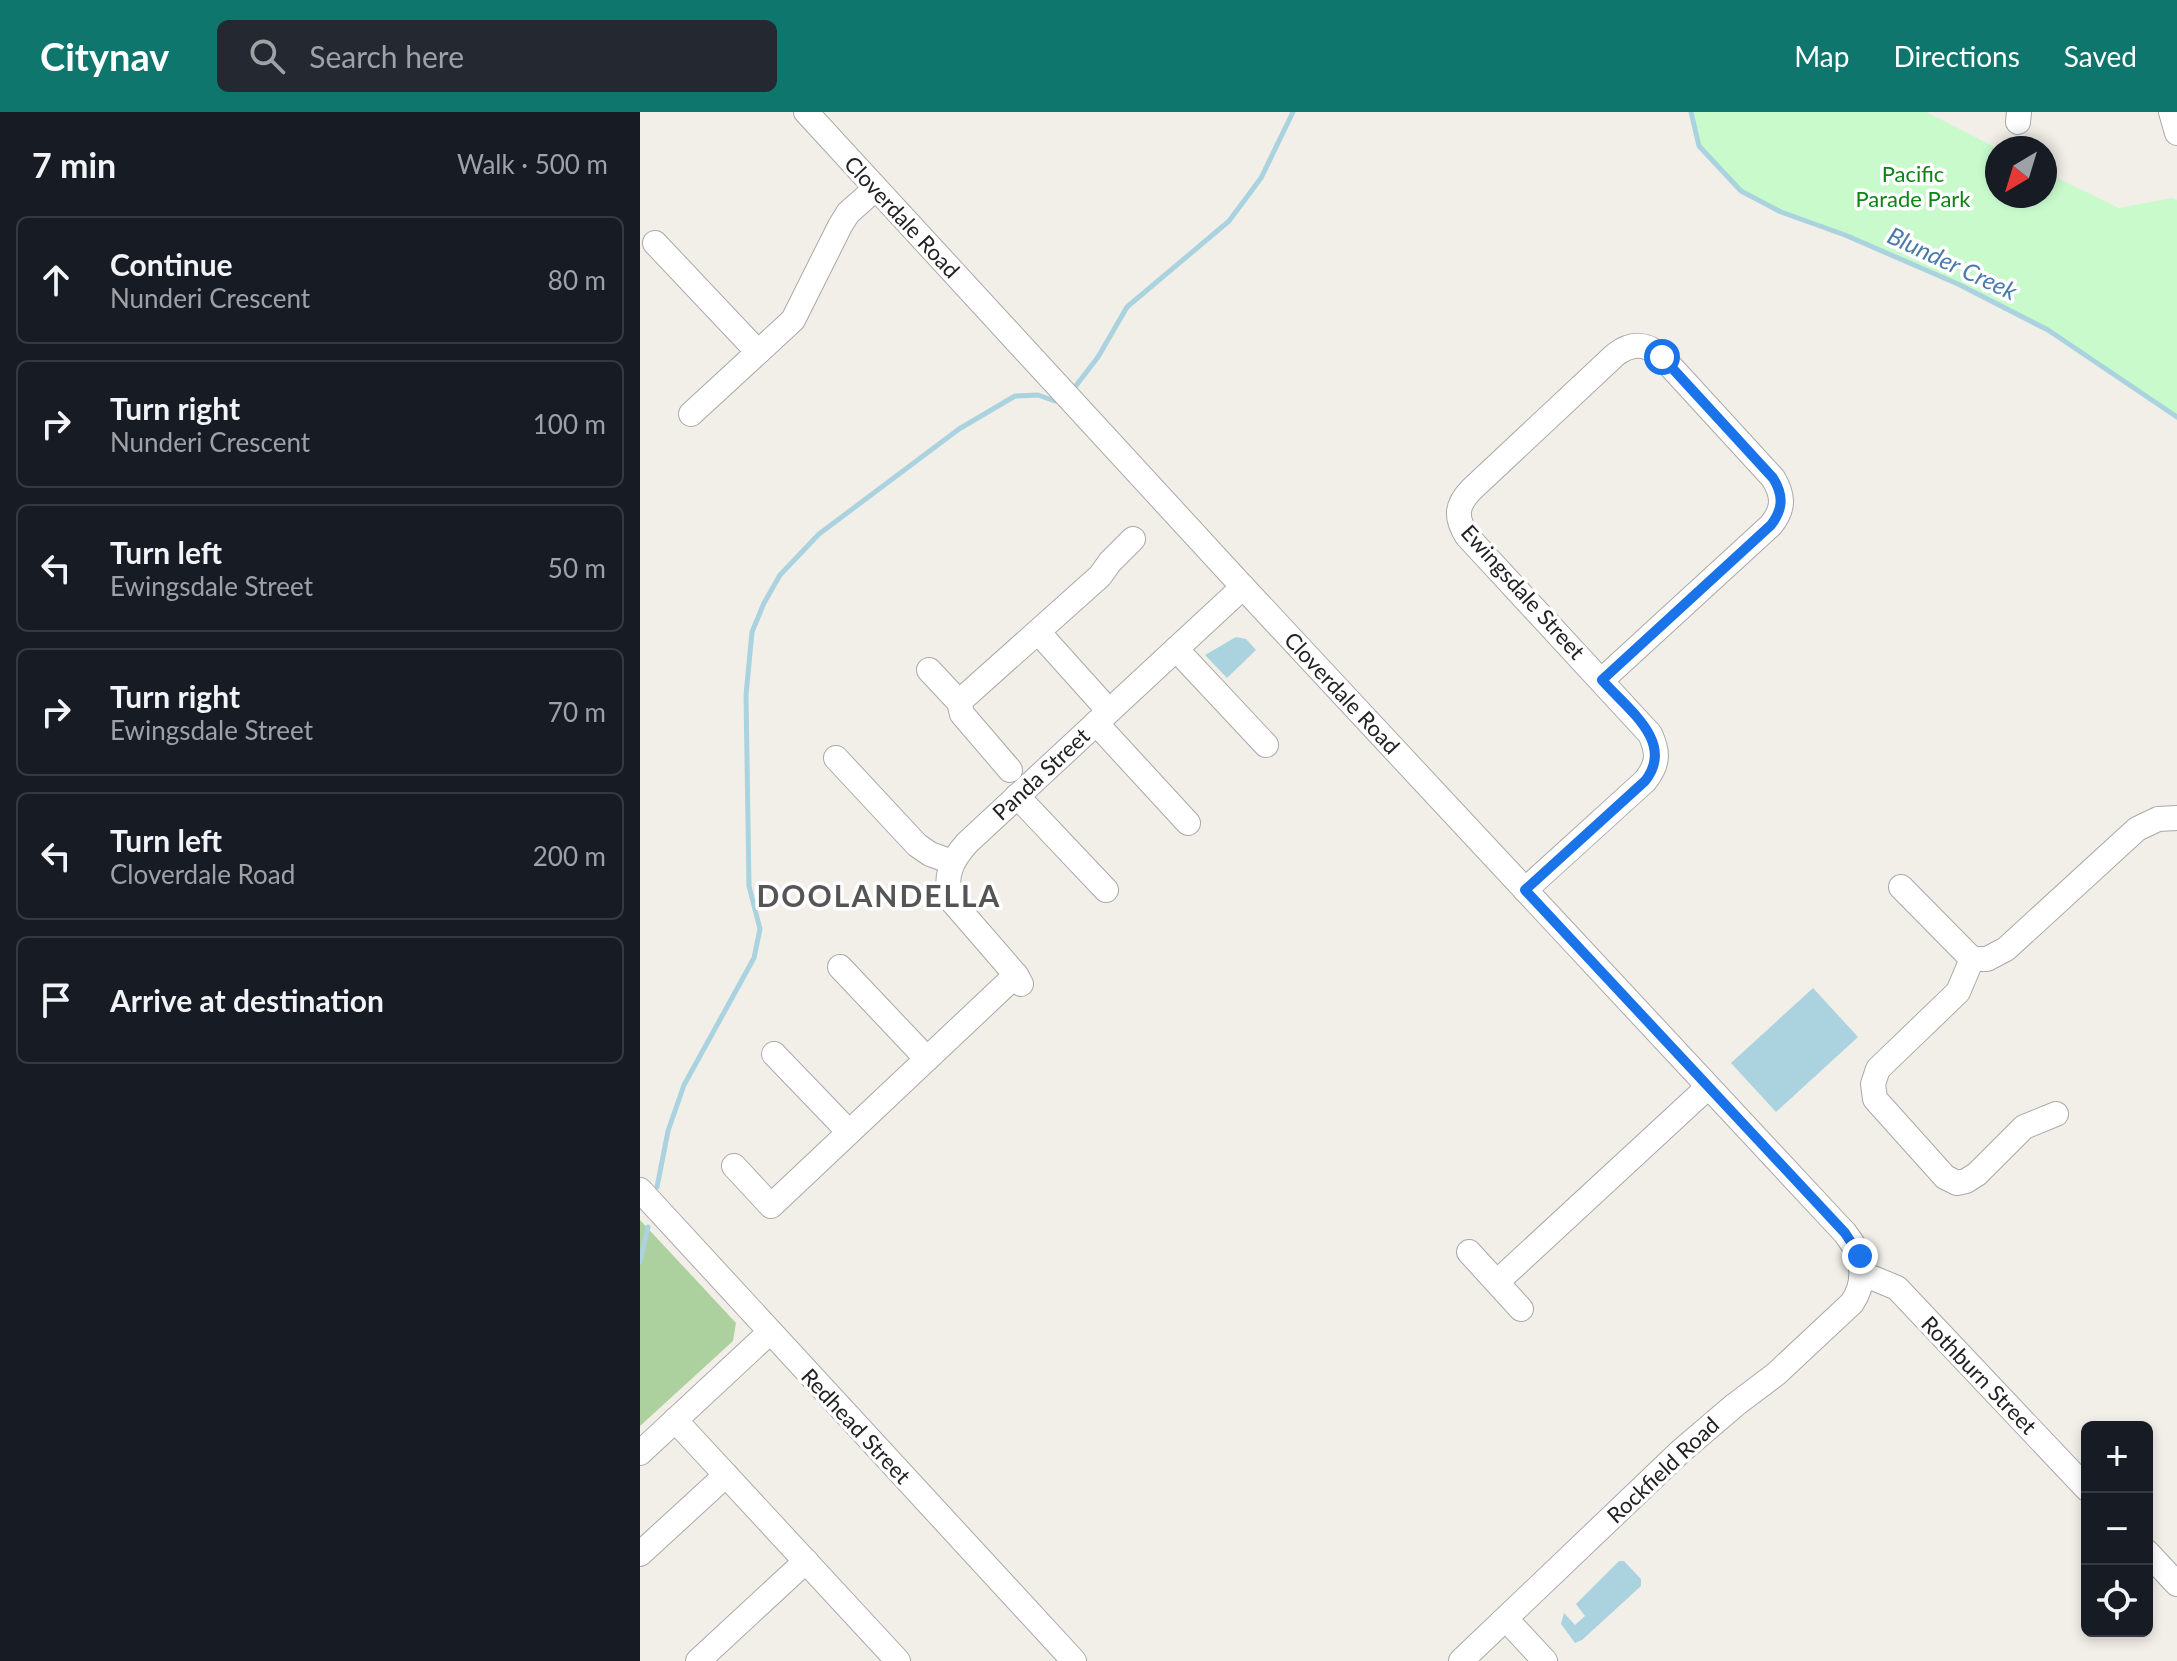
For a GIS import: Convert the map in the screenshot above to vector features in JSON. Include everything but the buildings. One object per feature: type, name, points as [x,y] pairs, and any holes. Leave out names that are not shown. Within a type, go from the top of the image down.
[{"type":"street","name":"Cloverdale Road","points":[[806,112],[1845,1233],[1860,1256],[1861,1280]]},
{"type":"street","points":[[2171,112],[2177,133]]},
{"type":"street","points":[[691,414],[793,320],[848,213],[875,189]]},
{"type":"street","points":[[655,243],[758,352]]},
{"type":"street","name":"Ewingsdale Street","points":[[1525,890],[1645,781],[1653,771],[1657,754],[1650,734],[1467,536],[1461,527],[1458,511],[1472,489],[1615,355],[1631,346],[1641,345],[1662,357],[1773,478],[1782,504],[1771,525],[1602,680]]},
{"type":"street","points":[[959,702],[1100,576],[1133,539]]},
{"type":"street","name":"Panda Street","points":[[952,862],[967,843],[1243,587]]},
{"type":"street","points":[[1039,633],[1188,823]]},
{"type":"street","points":[[1176,649],[1266,745]]},
{"type":"street","points":[[929,670],[959,702],[962,714],[1010,770]]},
{"type":"street","points":[[734,1166],[771,1206],[927,1059],[1018,980],[951,900],[947,887],[952,862],[930,854],[917,845],[836,758]]},
{"type":"street","points":[[1017,796],[1106,890]]},
{"type":"street","points":[[1901,887],[1972,959],[1987,959],[2006,949],[2137,829],[2158,819],[2177,818]]},
{"type":"street","points":[[1972,959],[1958,992],[1878,1069],[1873,1084],[1875,1099],[1945,1177],[1957,1183],[1977,1174],[2024,1127],[2056,1114]]},
{"type":"street","points":[[840,967],[927,1059]]},
{"type":"street","points":[[774,1054],[849,1132]]},
{"type":"street","points":[[1497,1282],[1708,1087]]},
{"type":"street","name":"Redhead Street","points":[[640,1190],[1074,1661]]},
{"type":"street","points":[[1469,1252],[1521,1309]]},
{"type":"street","name":"Rothburn Street","points":[[1861,1280],[1873,1278],[1897,1288],[2081,1483]]},
{"type":"street","name":"Rockfield Road","points":[[1461,1661],[1681,1451],[1776,1374],[1841,1313],[1858,1293],[1861,1280]]},
{"type":"street","points":[[640,1453],[770,1332]]},
{"type":"street","points":[[675,1420],[806,1561],[884,1656]]},
{"type":"street","points":[[640,1554],[726,1475]]},
{"type":"street","points":[[2153,1558],[2177,1584]]},
{"type":"street","points":[[698,1661],[806,1561]]},
{"type":"street","points":[[1506,1619],[1545,1661]]},
{"type":"green space","name":"Pacific Parade Park","points":[[1691,112],[1926,112],[1985,142],[1985,208],[2057,208],[2057,178],[2119,208],[2172,198],[2177,200],[2177,417],[2048,330],[1958,284],[1845,235],[1781,212],[1741,191],[1699,146]]},
{"type":"green space","points":[[640,1220],[736,1323],[733,1341],[640,1426]]},
{"type":"water","points":[[1236,637],[1246,639],[1256,650],[1227,678],[1205,655]]},
{"type":"water","points":[[1813,988],[1858,1037],[1776,1112],[1731,1063]]},
{"type":"water","points":[[1619,1561],[1624,1561],[1641,1579],[1641,1586],[1575,1643],[1561,1624],[1564,1613],[1575,1625],[1585,1616],[1576,1604]]},
{"type":"waterway","points":[[1075,387],[1098,357],[1127,307],[1229,221],[1261,178],[1293,112]]},
{"type":"waterway","name":"Blunder Creek","points":[[1691,112],[1699,146],[1741,191],[1781,212],[1845,235],[1958,284],[2048,330],[2177,417]]},
{"type":"waterway","points":[[657,1187],[668,1131],[684,1085],[754,958],[760,929],[749,886],[746,695],[752,632],[764,603],[780,575],[819,534],[959,429],[1015,396],[1038,395],[1055,401]]},
{"type":"waterway","points":[[640,1262],[648,1227]]},
{"type":"district","name":"DOOLANDELLA","points":[[879,897]]},
{"type":"route","points":[[1662,357],[1773,478],[1782,496],[1782,504],[1771,525],[1602,680],[1650,734],[1657,754],[1653,771],[1525,890],[1845,1233],[1860,1256]]}]
